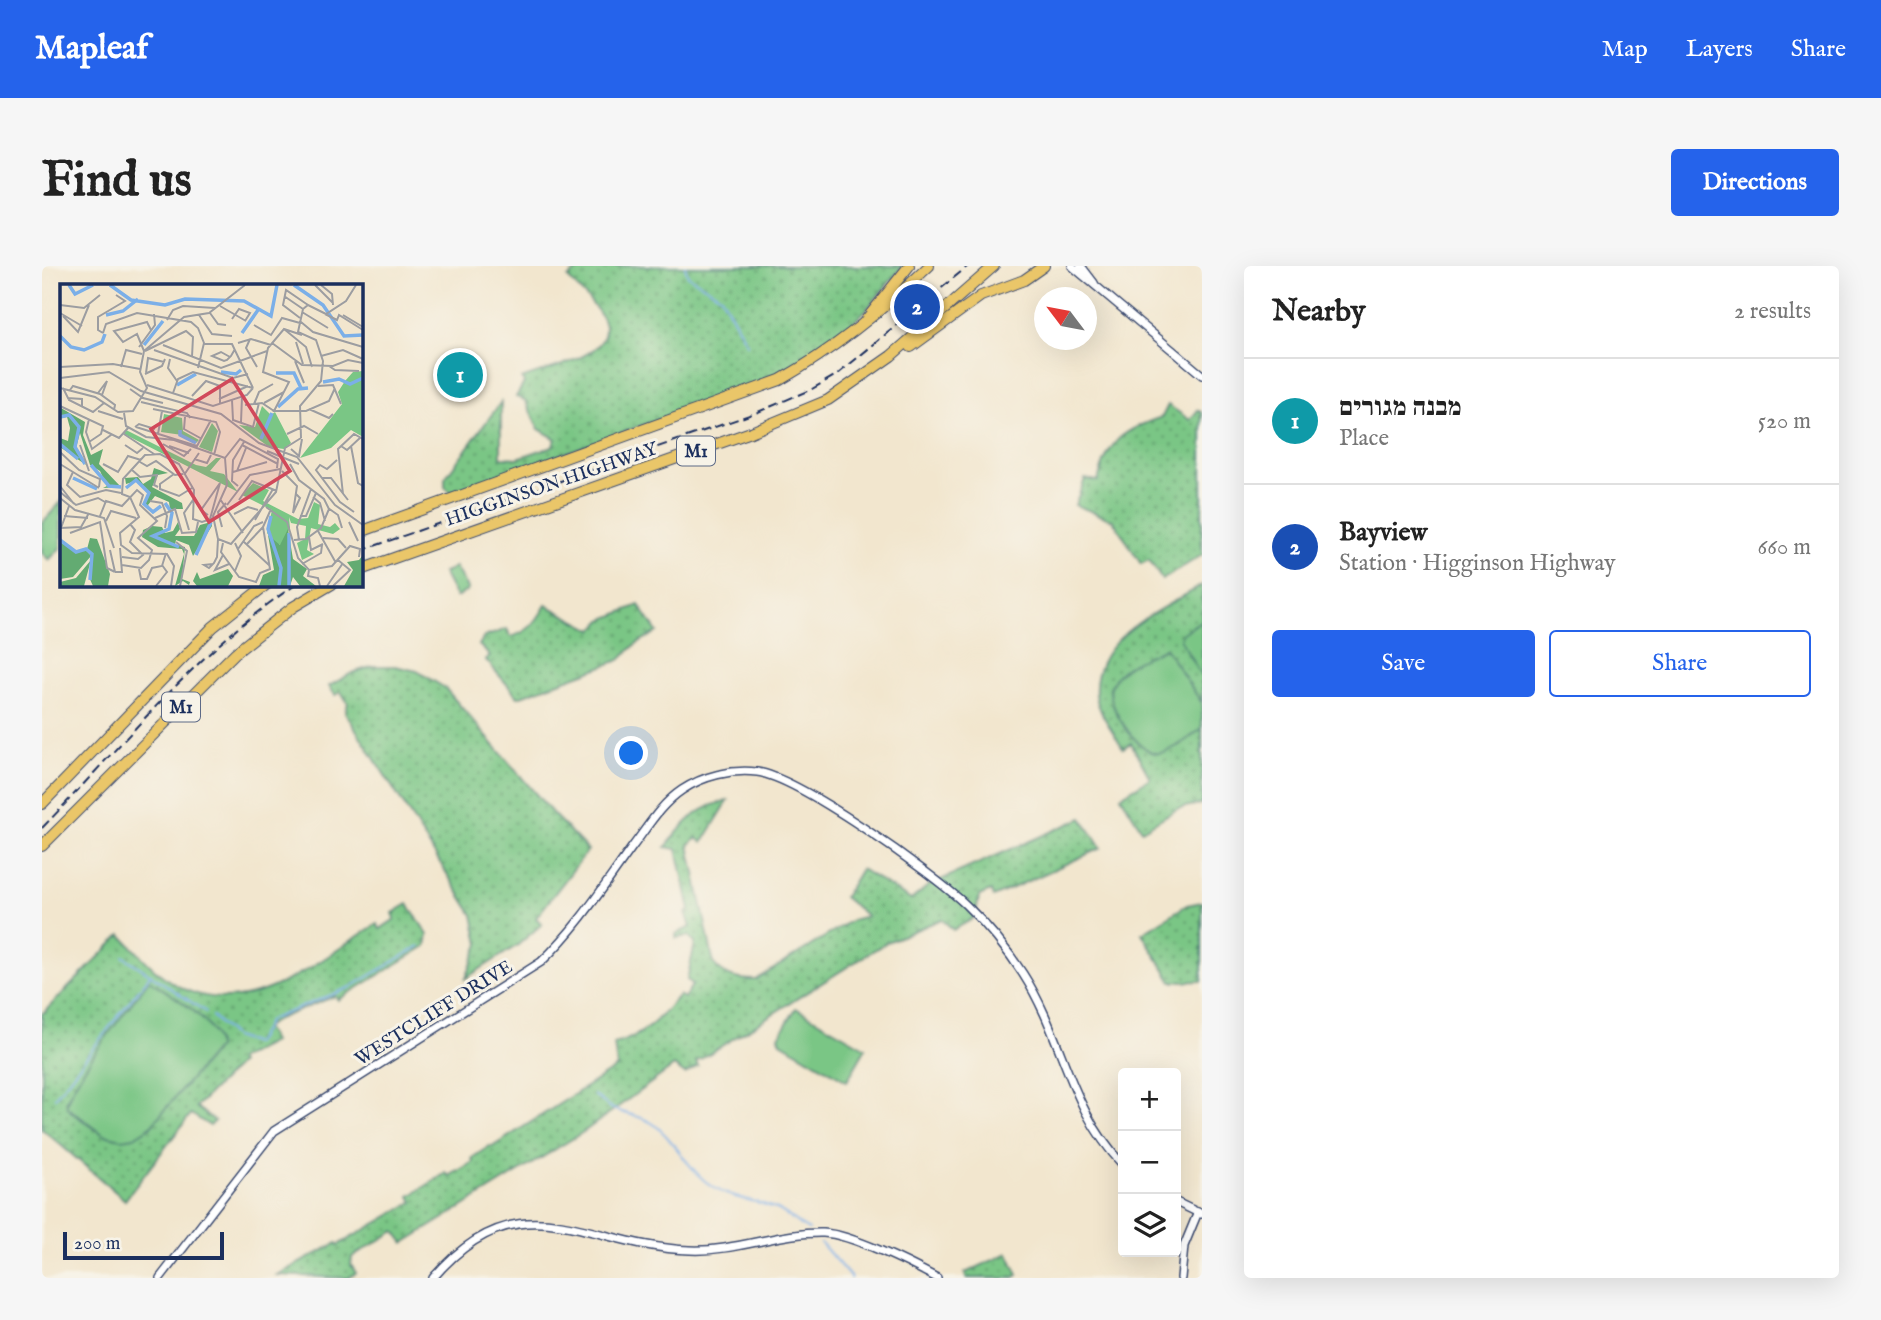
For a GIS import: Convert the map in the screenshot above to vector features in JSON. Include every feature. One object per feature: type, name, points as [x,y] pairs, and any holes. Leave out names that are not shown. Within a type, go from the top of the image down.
[{"type":"highway","points":[[861,328],[909,266]]},
{"type":"highway","name":"HIGGINSON HIGHWAY","points":[[362,532],[780,380],[822,356],[861,328],[929,266]]},
{"type":"highway","name":"HIGGINSON HIGHWAY","points":[[362,569],[789,418],[828,400],[891,356],[994,266]]},
{"type":"highway","points":[[891,356],[906,351],[981,296],[1024,280],[1044,266]]},
{"type":"highway","name":"M1","points":[[42,804],[213,627],[264,586]]},
{"type":"highway","name":"M1","points":[[42,846],[236,653],[284,613],[329,586]]},
{"type":"street","points":[[1072,266],[1202,375]]},
{"type":"street","points":[[1081,266],[1094,284]]},
{"type":"street","name":"WESTCLIFF DRIVE","points":[[160,1278],[274,1132],[541,962],[569,933],[667,802],[693,783],[722,774],[756,772],[803,789],[929,874],[967,906],[993,933],[1024,975],[1046,1018],[1082,1108],[1094,1131],[1118,1159]]},
{"type":"street","points":[[1181,1204],[1200,1213],[1184,1246],[1181,1278]]},
{"type":"street","points":[[433,1278],[453,1258],[492,1231],[513,1224],[543,1222],[691,1250],[828,1234],[937,1278]]},
{"type":"green space","points":[[582,266],[903,266],[866,310],[836,339],[772,379],[452,493],[445,487],[445,478],[501,402],[501,457],[518,458],[553,446],[556,439],[539,429],[525,400],[516,397],[524,383],[522,379],[579,358],[602,341],[605,329],[601,316],[568,278]]},
{"type":"green space","points":[[1168,405],[1190,420],[1198,410],[1202,413],[1202,555],[1162,580],[1149,560],[1141,564],[1113,520],[1075,505],[1085,479],[1098,481],[1107,456],[1119,438],[1162,417]]},
{"type":"green space","points":[[60,503],[60,548],[49,560],[42,553],[42,523]]},
{"type":"green space","points":[[455,567],[468,590],[456,597],[443,573]]},
{"type":"green space","points":[[1202,585],[1202,620],[1182,634],[1180,639],[1202,678],[1202,703],[1165,648],[1128,666],[1110,687],[1117,715],[1136,739],[1151,752],[1166,751],[1202,729],[1202,804],[1179,808],[1142,830],[1121,796],[1150,778],[1131,743],[1123,748],[1103,715],[1097,702],[1097,675],[1105,657],[1117,641],[1132,628]]},
{"type":"green space","points":[[546,605],[593,630],[602,620],[639,605],[657,632],[636,644],[620,660],[518,697],[486,660],[490,656],[479,645],[484,637],[507,629],[511,637],[523,632],[536,621]]},
{"type":"green space","points":[[1202,620],[1202,678],[1180,639],[1182,634]]},
{"type":"green space","points":[[1165,648],[1202,703],[1202,729],[1176,747],[1159,753],[1151,752],[1133,737],[1117,715],[1110,692],[1116,677],[1122,671]]},
{"type":"green space","points":[[374,666],[395,666],[417,671],[445,688],[553,814],[588,850],[536,918],[542,924],[518,945],[466,978],[479,944],[473,915],[345,712],[348,703],[341,692],[335,695],[329,686],[352,673]]},
{"type":"green space","points":[[728,801],[703,842],[696,838],[689,845],[714,964],[728,975],[744,979],[756,980],[852,920],[867,916],[844,897],[861,869],[911,900],[929,885],[1082,818],[1101,848],[993,897],[991,891],[979,896],[974,918],[953,930],[942,919],[887,942],[696,1062],[698,1066],[685,1074],[674,1066],[585,1131],[404,1243],[395,1231],[352,1257],[351,1265],[356,1273],[348,1278],[277,1275],[337,1243],[338,1245],[413,1202],[410,1196],[446,1173],[449,1176],[473,1162],[472,1158],[490,1146],[617,1067],[614,1044],[643,1031],[658,1019],[679,995],[684,998],[693,984],[687,980],[695,943],[689,936],[676,938],[676,934],[691,927],[686,913],[690,910],[677,849],[666,847],[678,831],[700,812]]},
{"type":"green space","points":[[1202,902],[1202,981],[1172,982],[1142,933],[1187,905]]},
{"type":"green space","points":[[408,904],[428,935],[426,946],[338,1000],[335,996],[280,1018],[265,1027],[273,1042],[238,1060],[240,1063],[196,1107],[215,1121],[210,1126],[191,1114],[125,1200],[42,1129],[42,1014],[121,935],[152,967],[173,983],[200,995],[227,998],[254,994],[280,984],[377,924],[380,929],[395,919],[393,913]],"holes":[[[149,981],[200,1017],[214,1037],[217,1048],[150,1127],[104,1135],[71,1112],[66,1101],[79,1078]]]},
{"type":"green space","points":[[149,980],[180,1000],[201,1018],[215,1038],[217,1048],[150,1127],[134,1137],[122,1139],[104,1135],[67,1107],[69,1097],[88,1064]]},
{"type":"green space","points":[[796,1008],[866,1048],[847,1081],[781,1042],[779,1036]]},
{"type":"green space","points":[[1008,1253],[1018,1275],[1012,1278],[966,1278],[965,1273]]},
{"type":"waterway","points":[[685,266],[688,276],[721,296],[747,344]]},
{"type":"waterway","points":[[212,1016],[234,1037],[255,1044],[269,1020],[351,987],[420,946]]},
{"type":"waterway","points":[[123,956],[206,1012]]},
{"type":"waterway","points":[[55,1097],[151,974]]},
{"type":"waterway","points":[[594,1095],[611,1108],[655,1125],[669,1138],[698,1175],[714,1187],[774,1208],[809,1230]]},
{"type":"waterway","points":[[821,1243],[851,1278]]},
{"type":"railway","points":[[362,550],[758,412],[812,389],[838,374],[968,266]]},
{"type":"railway","points":[[42,828],[195,667],[228,636],[294,586]]},
{"type":"place","name":"Bayview","points":[[917,307]]},
{"type":"place","name":"מבנה מגורים","points":[[460,375]]}]
